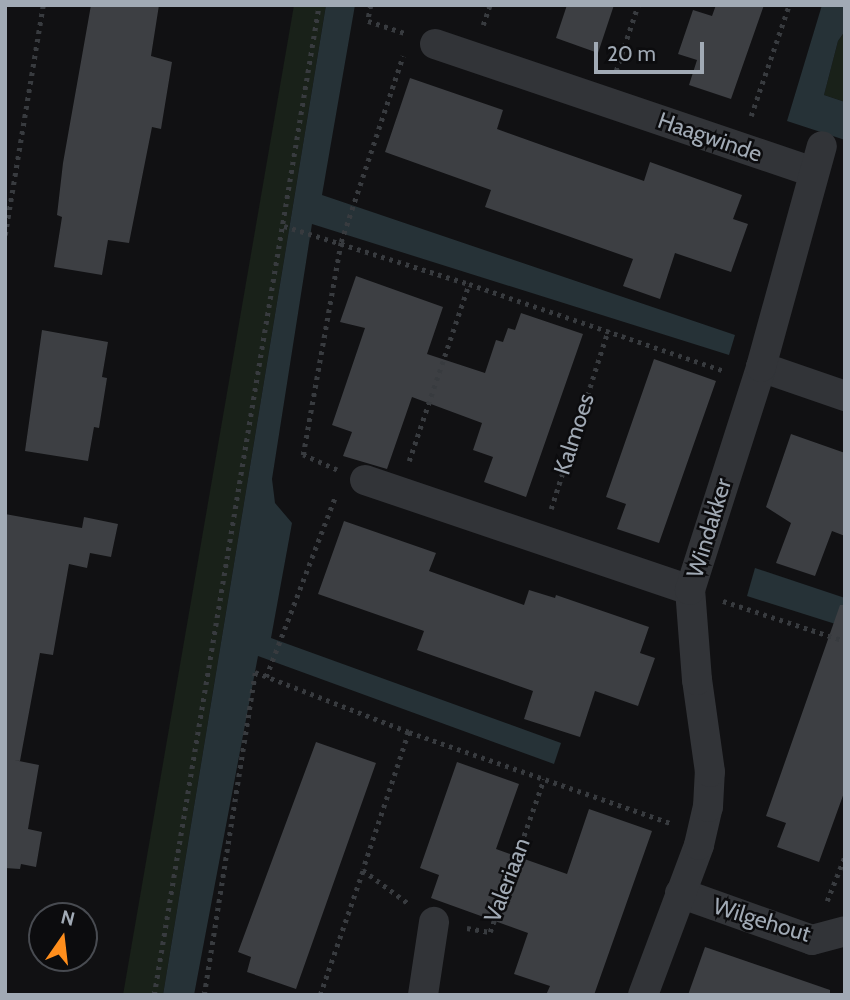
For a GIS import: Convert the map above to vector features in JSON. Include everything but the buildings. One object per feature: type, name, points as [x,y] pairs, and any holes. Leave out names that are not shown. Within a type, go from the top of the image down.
[{"type":"street","name":"Haagwinde","points":[[423,39],[740,147],[818,159]]},
{"type":"street","name":"Windakker","points":[[643,995],[701,834],[708,807],[710,772],[697,680],[690,590],[759,374],[818,159]]},
{"type":"street","points":[[759,374],[845,396]]},
{"type":"street","points":[[355,477],[690,590]]},
{"type":"street","name":"Wilgehout","points":[[680,893],[811,940],[845,931]]},
{"type":"street","points":[[423,995],[434,922]]},
{"type":"path","points":[[5,235],[43,5]]},
{"type":"path","points":[[154,995],[286,226],[319,5]]},
{"type":"path","points":[[267,677],[355,477],[303,455],[341,242],[354,196],[423,39],[368,21],[371,5]]},
{"type":"path","points":[[606,101],[638,5]]},
{"type":"path","points":[[740,147],[789,5]]},
{"type":"path","points":[[286,226],[608,330],[759,374]]},
{"type":"path","points":[[398,491],[469,284]]},
{"type":"path","name":"Kalmoes","points":[[541,539],[608,330]]},
{"type":"path","points":[[690,590],[845,642]]},
{"type":"path","points":[[204,995],[255,673],[409,732],[701,834]]},
{"type":"path","points":[[320,995],[409,732]]},
{"type":"path","name":"Valeriaan","points":[[363,870],[434,922],[490,932],[544,779]]},
{"type":"shaded area","points":[[294,5],[326,5],[163,995],[123,995]]},
{"type":"shaded area","points":[[326,5],[355,5],[322,195],[735,335],[729,355],[312,224],[272,479],[275,503],[292,523],[271,638],[561,743],[554,764],[258,656],[194,995],[163,995]]},
{"type":"shaded area","points":[[822,5],[845,5],[845,31],[838,41],[824,95],[845,102],[845,140],[787,121]]},
{"type":"shaded area","points":[[845,31],[845,102],[824,95],[838,41]]},
{"type":"shaded area","points":[[755,568],[845,598],[845,627],[747,596]]}]
